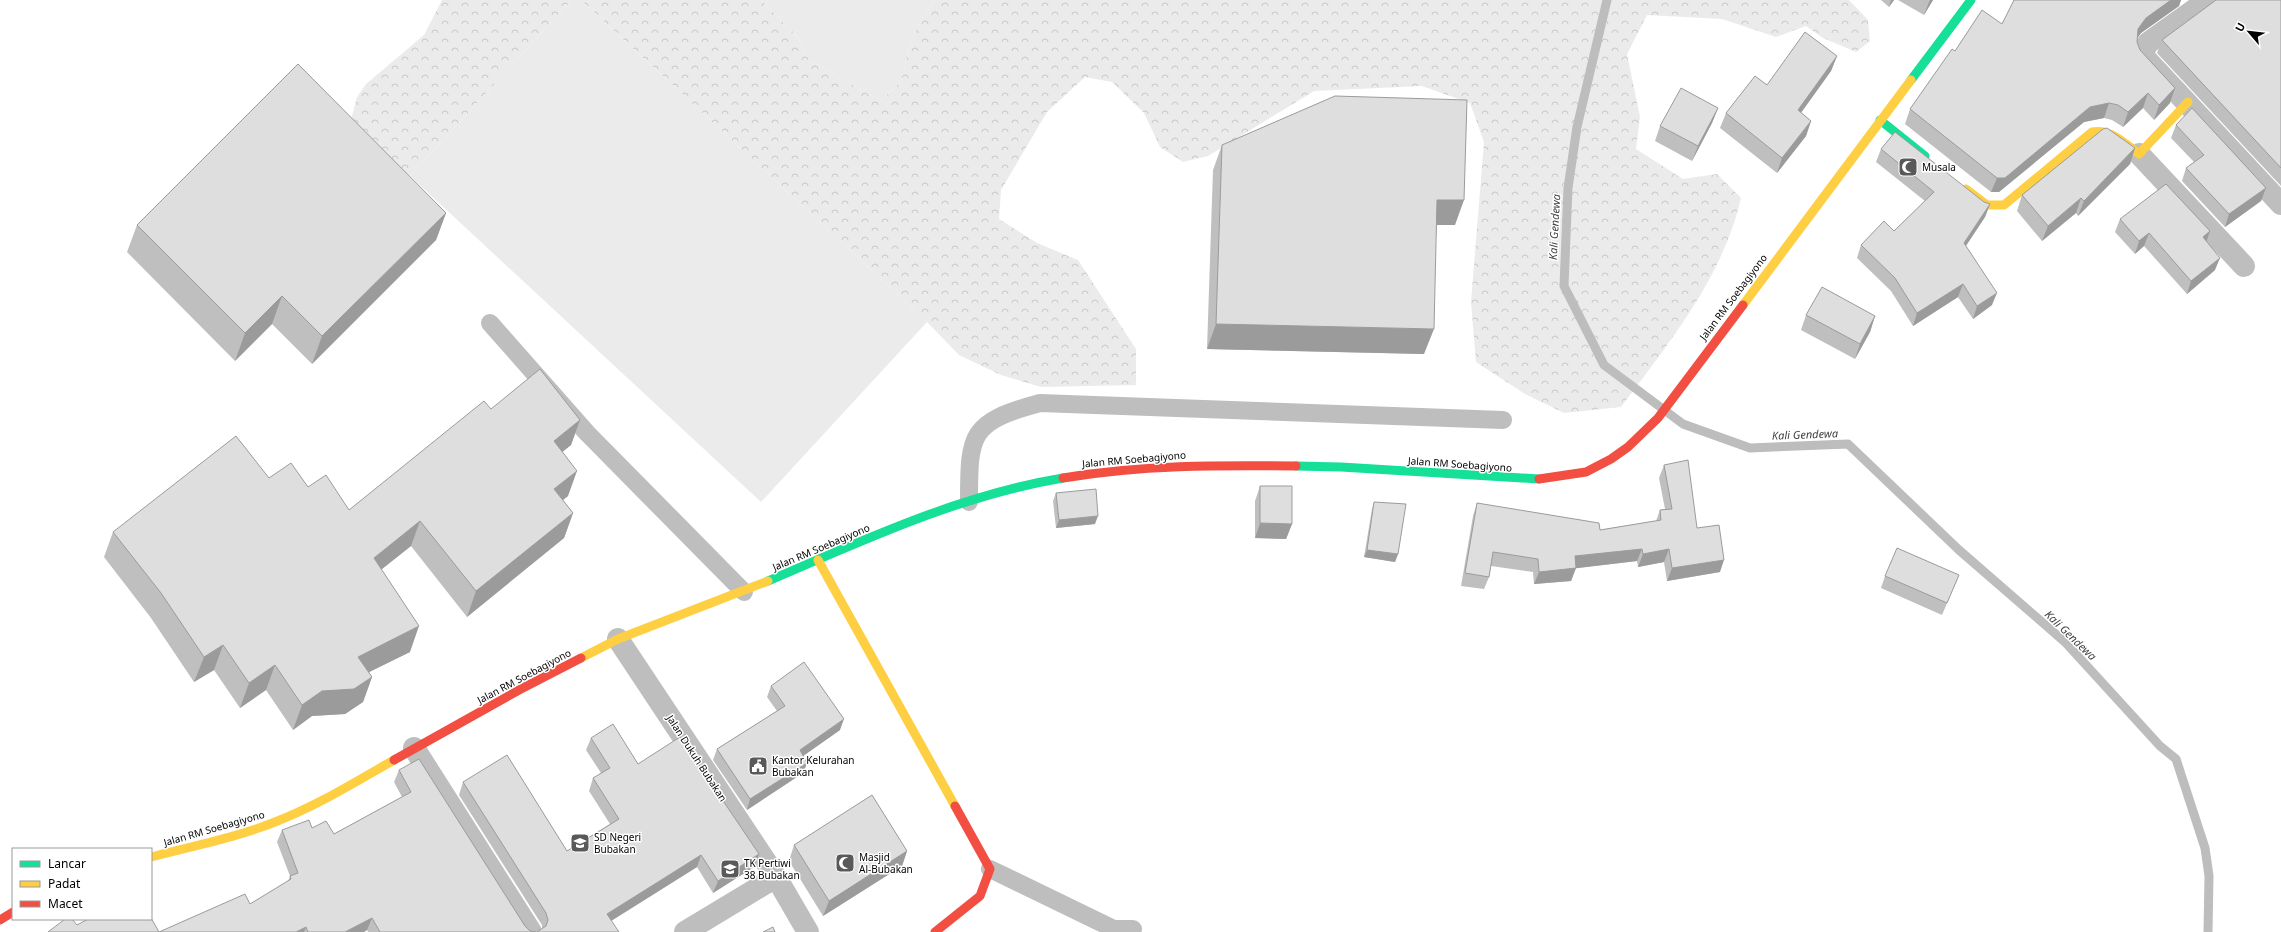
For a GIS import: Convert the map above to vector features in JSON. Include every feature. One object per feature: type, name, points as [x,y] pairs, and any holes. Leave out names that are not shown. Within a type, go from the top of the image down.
[{"type":"main road","name":"Jalan RM Soebagiyono","points":[[152,857],[238,834],[276,822],[316,802],[519,690],[618,639],[744,592],[897,526],[1021,485],[1086,474],[1143,467],[1202,465],[1341,467],[1532,479],[1560,477],[1593,469],[1638,439],[1658,418],[1716,337],[1971,0]]},
{"type":"main road","points":[[1957,182],[1987,205],[2004,205],[2092,132],[2100,130],[2112,134],[2139,154],[2188,102]]},
{"type":"main road","points":[[1880,120],[1934,162]]},
{"type":"main road","points":[[818,560],[990,870],[980,896],[934,932]]},
{"type":"main road","points":[[0,920],[12,913]]},
{"type":"street","points":[[2208,0],[2148,43],[2144,50],[2144,57],[2188,102],[2281,204]]},
{"type":"street","points":[[2139,154],[2244,266]]},
{"type":"street","name":"Jalan Dukuh Bubakan","points":[[618,639],[776,877],[808,932]]},
{"type":"street","points":[[414,748],[531,932]]},
{"type":"street","points":[[685,932],[776,877]]},
{"type":"lane","points":[[490,323],[587,433],[744,592]]},
{"type":"lane","points":[[969,502],[969,458],[975,437],[989,422],[1010,411],[1040,403],[1503,420]]},
{"type":"lane","points":[[990,870],[1114,929],[1133,929]]},
{"type":"green space","points":[[442,0],[572,0],[410,176],[349,127],[357,97],[366,84],[424,35]]},
{"type":"green space","points":[[572,0],[581,0],[927,322],[761,502],[410,176]]},
{"type":"green space","points":[[581,0],[761,0],[796,35],[809,60],[881,101],[901,81],[912,37],[934,0],[1849,0],[1868,20],[1870,41],[1856,52],[1823,38],[1806,26],[1776,37],[1722,19],[1647,15],[1627,54],[1640,117],[1636,149],[1683,179],[1717,174],[1741,198],[1733,227],[1708,282],[1675,334],[1621,407],[1564,413],[1525,394],[1476,362],[1471,302],[1484,142],[1470,103],[1422,86],[1314,91],[1208,156],[1183,162],[1160,147],[1144,113],[1112,82],[1085,77],[1047,112],[1001,190],[999,219],[1037,243],[1078,260],[1136,349],[1136,385],[1041,387],[1001,375],[959,355],[927,322]]},
{"type":"green space","points":[[761,0],[934,0],[912,37],[901,81],[881,101],[809,60],[796,35]]},
{"type":"building","points":[[2014,0],[2171,0],[2146,18],[2138,29],[2137,42],[2140,50],[2175,88],[2159,105],[2148,93],[2128,112],[2118,105],[2109,103],[2090,107],[2005,178],[1997,178],[1910,109],[1952,49],[1955,51],[1982,10],[2002,24]]},
{"type":"building","points":[[2216,0],[2281,0],[2281,168],[2162,40]]},
{"type":"building","points":[[1805,32],[1837,56],[1798,110],[1811,121],[1782,158],[1726,113],[1755,76],[1767,85]]},
{"type":"building","points":[[298,64],[446,213],[322,336],[282,296],[245,333],[137,225]]},
{"type":"building","points":[[1681,88],[1718,108],[1698,146],[1660,126]]},
{"type":"building","points":[[1335,96],[1467,100],[1464,200],[1437,200],[1434,329],[1216,324],[1222,145]]},
{"type":"building","points":[[2192,108],[2266,188],[2229,214],[2186,168],[2204,155],[2176,125]]},
{"type":"building","points":[[2107,128],[2135,148],[2084,201],[2081,198],[2048,226],[2022,195],[2103,129]]},
{"type":"building","points":[[1895,132],[1984,202],[1990,204],[1964,243],[1997,293],[1977,306],[1963,284],[1917,313],[1895,278],[1861,245],[1884,221],[1894,231],[1934,192],[1881,149]]},
{"type":"building","points":[[2166,184],[2210,231],[2203,237],[2220,258],[2191,281],[2149,233],[2139,241],[2120,219]]},
{"type":"building","points":[[1822,287],[1875,316],[1860,344],[1806,315]]},
{"type":"building","points":[[540,369],[580,420],[554,441],[577,471],[554,489],[573,513],[476,591],[420,521],[374,558],[419,626],[358,657],[372,677],[354,689],[322,691],[302,705],[275,665],[249,683],[223,645],[204,657],[161,593],[113,532],[236,436],[269,478],[291,463],[308,487],[326,475],[349,510],[484,401],[491,409]]},
{"type":"building","points":[[1688,460],[1697,528],[1719,525],[1724,560],[1672,568],[1669,549],[1643,554],[1642,549],[1575,556],[1576,568],[1539,572],[1538,559],[1493,552],[1489,577],[1465,573],[1477,503],[1599,523],[1600,530],[1661,520],[1660,510],[1672,509],[1664,465]]},
{"type":"building","points":[[1260,486],[1292,486],[1292,524],[1260,523]]},
{"type":"building","points":[[1096,489],[1098,516],[1059,520],[1056,493]]},
{"type":"building","points":[[1374,502],[1406,504],[1398,554],[1367,550]]},
{"type":"building","points":[[1897,548],[1959,575],[1947,603],[1885,576]]},
{"type":"building","points":[[804,662],[844,719],[800,750],[807,763],[750,799],[717,749],[785,706],[771,686]]},
{"type":"building","points":[[613,724],[638,764],[680,737],[759,854],[718,881],[701,855],[607,914],[619,932],[537,932],[546,926],[548,920],[546,913],[463,782],[507,755],[567,851],[619,819],[593,778],[610,768],[591,738]]},
{"type":"building","points":[[419,759],[525,926],[530,931],[536,932],[380,932],[372,918],[345,932],[308,932],[306,927],[296,932],[159,932],[245,894],[250,904],[291,879],[290,876],[298,873],[282,830],[309,820],[312,828],[326,821],[334,834],[411,792],[399,770]]},
{"type":"building","name":"Masjid Al-Bubakan","points":[[872,795],[907,851],[829,901],[794,845]]},
{"type":"building","points":[[64,920],[73,920],[77,925],[86,920],[152,920],[159,932],[48,932]]},
{"type":"building","points":[[773,927],[775,932],[763,932]]},
{"type":"waterway","name":"Kali Gendewa","points":[[1607,0],[1577,127],[1568,188],[1564,286],[1604,365],[1683,424],[1750,448],[1848,444],[1959,550],[2065,642],[2160,746],[2176,759],[2205,848],[2209,876],[2208,932]]},
{"type":"traffic: fast","points":[[1911,80],[1971,0]]},
{"type":"traffic: fast","points":[[1880,120],[1925,156]]},
{"type":"traffic: fast","points":[[1296,466],[1341,467],[1539,479]]},
{"type":"traffic: fast","points":[[768,581],[876,535],[950,507],[1025,486],[1063,478]]},
{"type":"traffic: slow","points":[[1743,305],[1911,80]]},
{"type":"traffic: slow","points":[[1966,189],[1987,205],[2004,205],[2092,132],[2112,135],[2123,141],[2139,154],[2188,102]]},
{"type":"traffic: slow","points":[[818,560],[955,806]]},
{"type":"traffic: slow","points":[[581,658],[618,639],[768,581]]},
{"type":"traffic: slow","points":[[152,857],[260,828],[291,816],[394,760]]},
{"type":"traffic: jam","points":[[1539,479],[1586,472],[1611,459],[1628,447],[1658,418],[1743,305]]},
{"type":"traffic: jam","points":[[1063,478],[1121,470],[1150,468],[1208,466],[1296,466]]},
{"type":"traffic: jam","points":[[394,760],[519,690],[581,658]]},
{"type":"traffic: jam","points":[[935,932],[980,896],[990,869],[955,806]]},
{"type":"traffic: jam","points":[[0,920],[12,913]]},
{"type":"place","name":"Musala","points":[[1908,167]]},
{"type":"place","name":"Kantor Kelurahan Bubakan","points":[[758,766]]},
{"type":"place","name":"SD Negeri Bubakan","points":[[580,843]]},
{"type":"place","name":"Masjid Al-Bubakan","points":[[845,863]]},
{"type":"place","name":"TK Pertiwi 38 Bubakan","points":[[730,869]]}]
